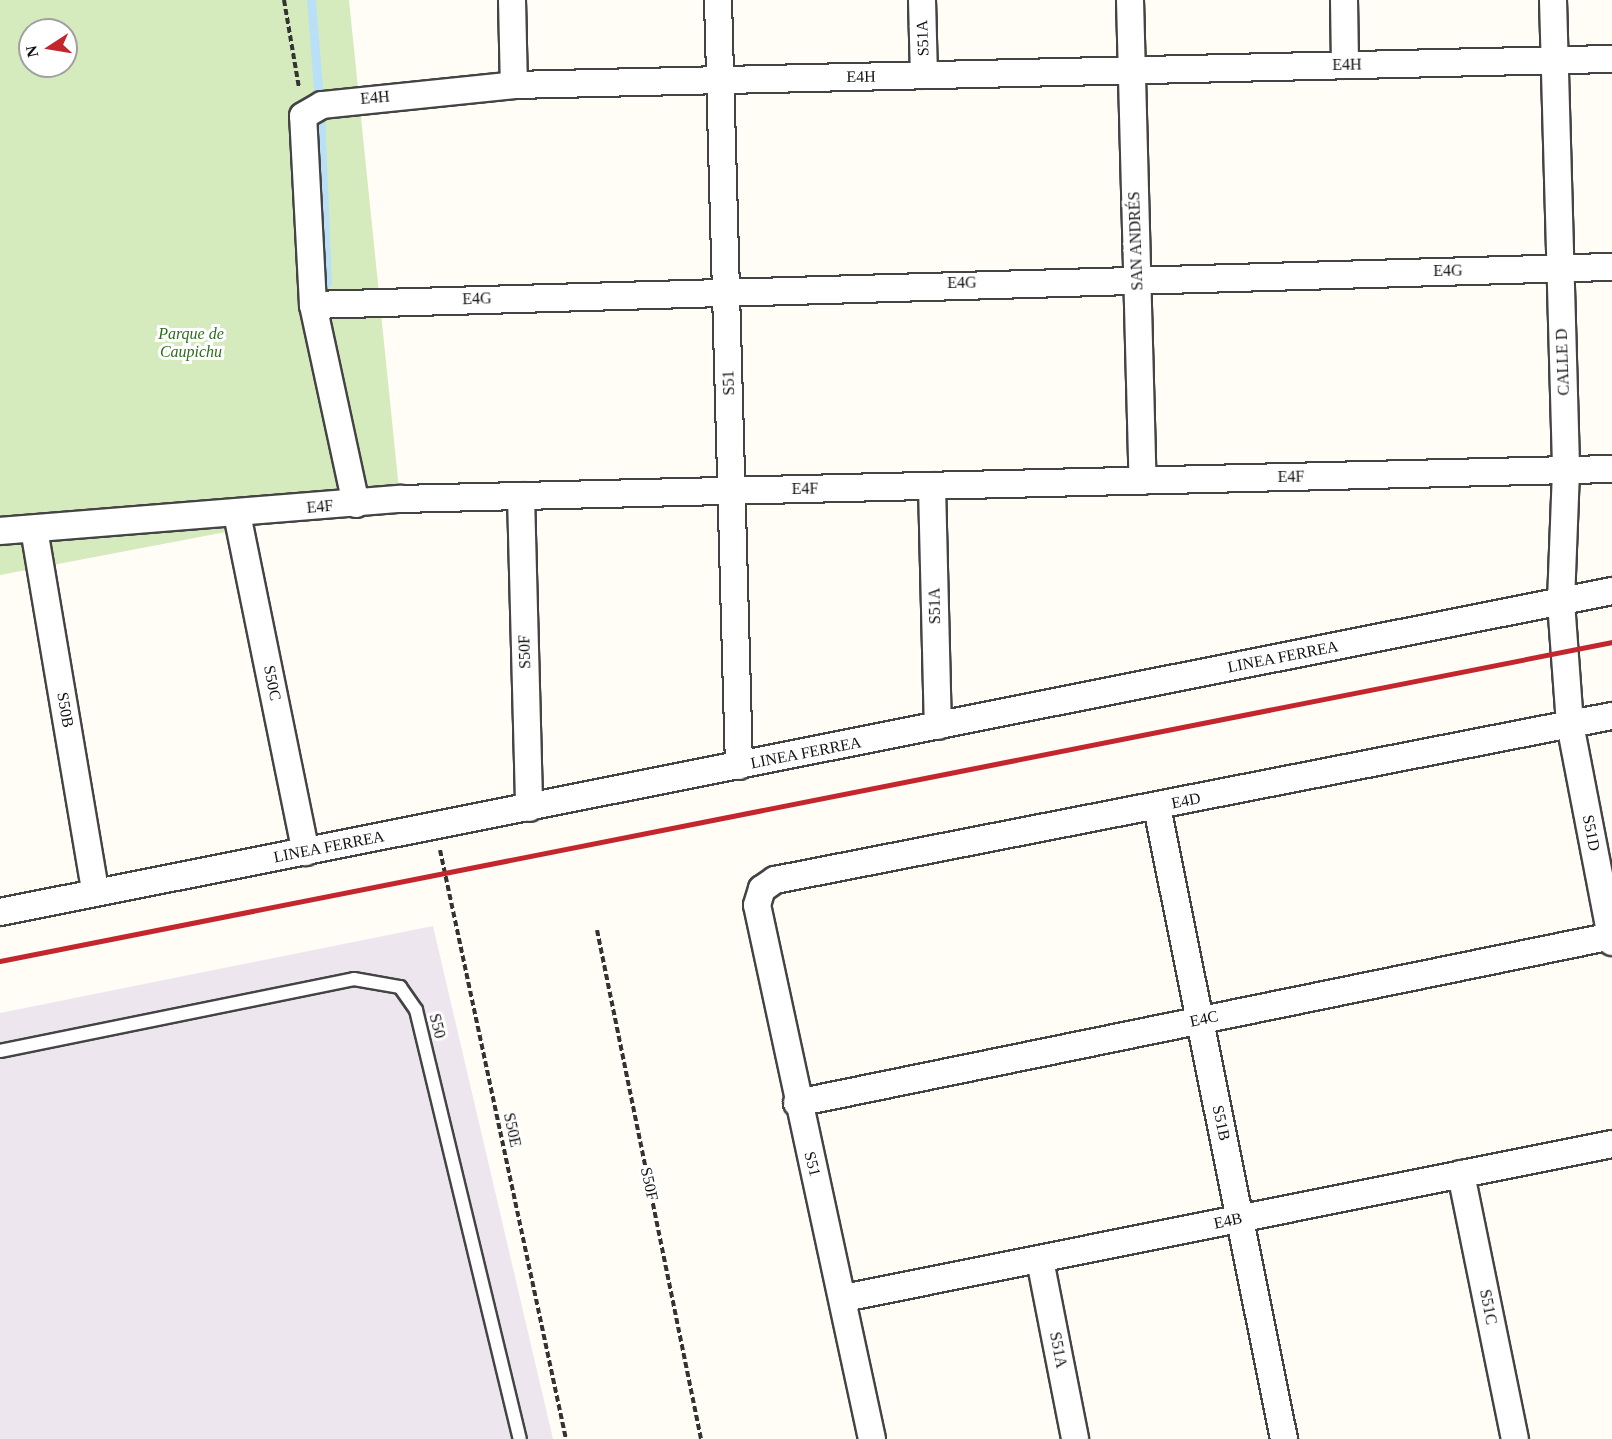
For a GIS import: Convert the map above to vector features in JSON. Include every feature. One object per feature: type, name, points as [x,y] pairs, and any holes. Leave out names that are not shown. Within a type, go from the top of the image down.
[{"type":"street","points":[[512,0],[514,85]]},
{"type":"street","name":"S51","points":[[718,0],[739,766]]},
{"type":"street","name":"S51A","points":[[922,0],[924,75]]},
{"type":"street","name":"SAN ANDRÉS","points":[[1130,0],[1143,481]]},
{"type":"street","points":[[1344,0],[1346,65]]},
{"type":"street","name":"CALLE D","points":[[1553,0],[1566,471],[1561,602],[1570,724]]},
{"type":"street","name":"E4H","points":[[303,116],[331,103],[514,85],[1612,58]]},
{"type":"street","points":[[303,116],[313,305],[356,504]]},
{"type":"street","name":"E4G","points":[[313,305],[726,289],[1612,267]]},
{"type":"street","name":"E4F","points":[[0,531],[356,504],[521,496],[1612,470]]},
{"type":"street","name":"S51A","points":[[932,486],[938,726]]},
{"type":"street","name":"S50F","points":[[521,496],[529,808]]},
{"type":"street","name":"S50C","points":[[237,513],[306,852]]},
{"type":"street","name":"S50B","points":[[34,529],[95,891]]},
{"type":"street","name":"LINEA FERREA","points":[[0,912],[95,891],[529,808],[1612,591]]},
{"type":"street","name":"E4D","points":[[762,889],[776,880],[1612,716]]},
{"type":"street","name":"S51D","points":[[1570,724],[1612,938]]},
{"type":"street","name":"S51B","points":[[1157,807],[1284,1439]]},
{"type":"street","name":"S51","points":[[762,889],[757,905],[797,1103],[844,1299],[872,1439]]},
{"type":"street","name":"E4C","points":[[797,1103],[1612,938]]},
{"type":"street","name":"E4B","points":[[844,1299],[1612,1144]]},
{"type":"street","name":"S51C","points":[[1461,1174],[1515,1439]]},
{"type":"street","name":"S51A","points":[[1040,1260],[1075,1439]]},
{"type":"lane","name":"S50","points":[[0,1051],[354,979],[400,987],[416,1010],[520,1439]]},
{"type":"path","points":[[285,0],[303,116]]},
{"type":"path","name":"S50E","points":[[435,826],[566,1439]]},
{"type":"path","name":"S50F","points":[[597,930],[701,1439]]},
{"type":"shaded area","points":[[433,926],[553,1439],[0,1439],[0,1013]]},
{"type":"green space","name":"Parque de Caupichu","points":[[0,0],[349,0],[400,499],[0,575]]},
{"type":"waterway","points":[[311,0],[319,101]]},
{"type":"waterway","points":[[320,111],[327,283]]},
{"type":"railway","points":[[0,961],[1612,642]]}]
